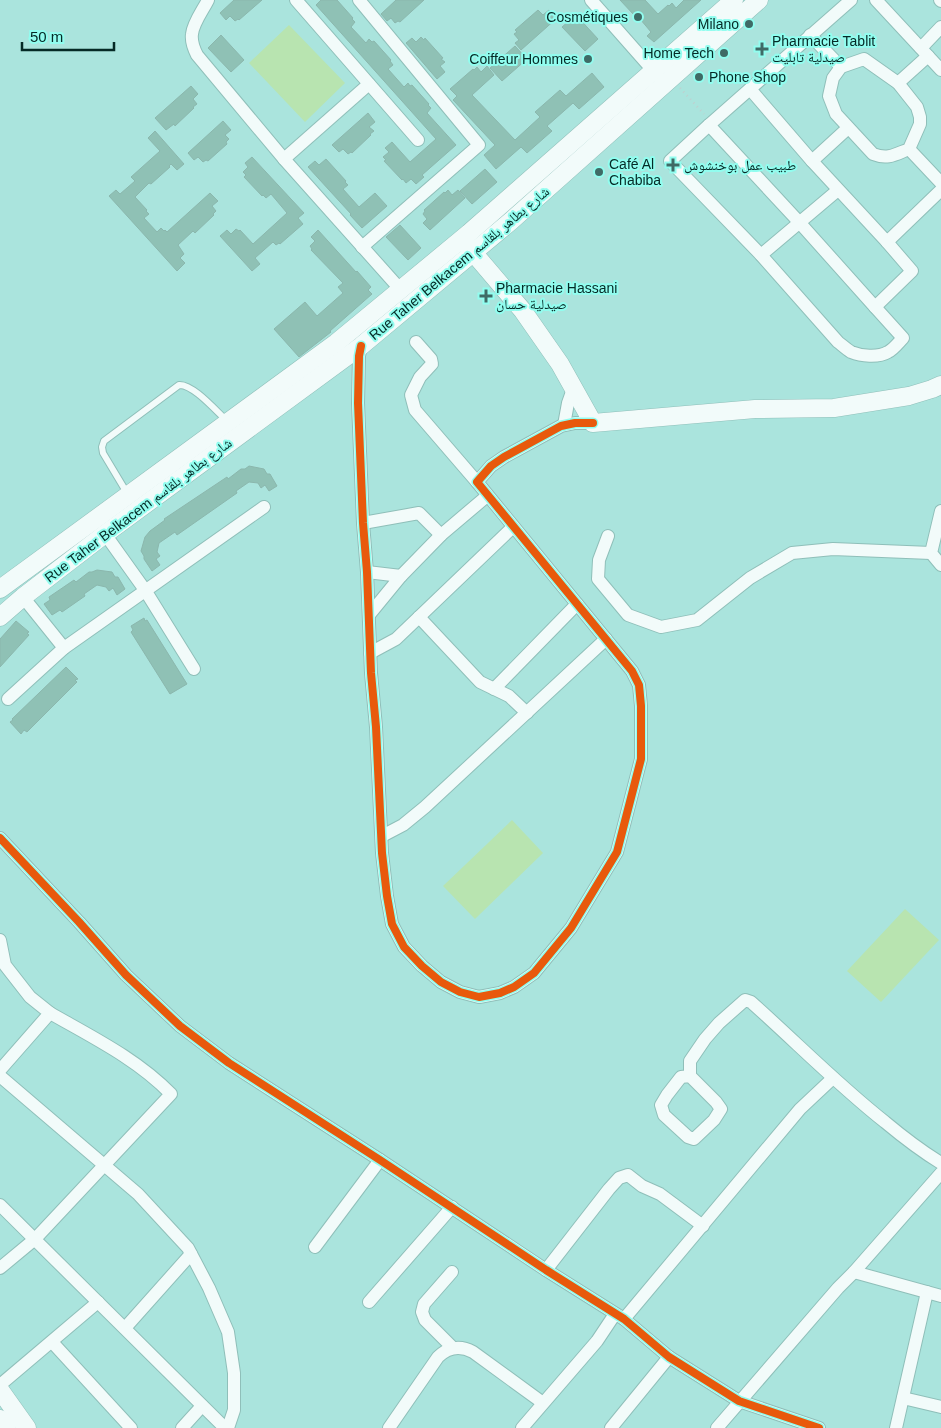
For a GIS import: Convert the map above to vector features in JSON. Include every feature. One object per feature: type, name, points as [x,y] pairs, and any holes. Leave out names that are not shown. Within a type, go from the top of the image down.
[{"type":"main road","name":"Rue Taher Belkacem شارع بطاهر بلقاسم","points":[[0,589],[336,342],[462,239],[667,81],[734,0]]},
{"type":"main road","name":"Rue Taher Belkacem شارع بطاهر بلقاسم","points":[[0,617],[105,534],[361,346],[473,254],[759,0]]},
{"type":"main road","points":[[462,239],[523,311],[560,364],[593,423],[756,409],[834,408],[909,396],[941,385]]},
{"type":"main road","points":[[0,1390],[27,1428]]},
{"type":"main road","points":[[0,1419],[7,1428]]},
{"type":"street","points":[[208,0],[192,34],[192,44],[196,55],[284,159],[400,289]]},
{"type":"street","points":[[296,0],[418,140]]},
{"type":"street","points":[[591,0],[667,81]]},
{"type":"street","points":[[709,126],[799,222],[903,338],[889,351],[884,354],[867,355],[853,352],[838,342],[761,255],[670,161],[810,35],[851,0]]},
{"type":"street","points":[[876,0],[941,70]]},
{"type":"street","points":[[362,247],[480,146],[366,2]]},
{"type":"street","points":[[898,83],[924,52],[941,27]]},
{"type":"street","points":[[810,35],[841,67]]},
{"type":"street","points":[[864,59],[898,83],[917,107],[920,124],[909,149],[889,157],[881,157],[874,154],[836,114],[829,96],[833,78],[841,67],[864,59]]},
{"type":"street","points":[[284,159],[369,84]]},
{"type":"street","points":[[750,89],[812,162],[912,271],[875,307]]},
{"type":"street","points":[[812,162],[848,128]]},
{"type":"street","points":[[909,149],[941,183]]},
{"type":"street","points":[[761,255],[838,190]]},
{"type":"street","points":[[887,242],[941,190]]},
{"type":"street","points":[[361,346],[358,403],[370,653],[382,836],[387,896],[392,924],[404,948],[422,966],[441,982],[460,992],[479,998],[500,994],[534,973],[571,928],[617,852],[641,759],[639,685],[632,671],[606,639],[415,410],[412,395],[420,377],[432,364],[416,342]]},
{"type":"street","points":[[564,425],[573,389]]},
{"type":"street","points":[[477,482],[491,466],[504,457],[561,426],[593,423]]},
{"type":"street","points":[[369,615],[400,576],[440,535],[487,496]]},
{"type":"street","points":[[8,699],[64,648],[264,508]]},
{"type":"street","points":[[931,553],[941,511]]},
{"type":"street","points":[[364,523],[419,513],[440,535]]},
{"type":"street","points":[[370,653],[396,639],[513,527]]},
{"type":"street","points":[[105,534],[145,590],[194,669]]},
{"type":"street","points":[[608,536],[599,560],[598,579],[628,615],[661,627],[697,620],[750,578],[792,553],[833,549],[931,553]]},
{"type":"street","points":[[931,553],[941,566]]},
{"type":"street","points":[[367,572],[400,576]]},
{"type":"street","points":[[23,597],[64,648]]},
{"type":"street","points":[[494,689],[577,604]]},
{"type":"street","points":[[419,617],[480,682],[508,696],[527,713]]},
{"type":"street","points":[[382,836],[403,825],[425,807],[606,639]]},
{"type":"street","points":[[0,838],[126,975],[180,1026],[229,1063],[620,1317],[669,1357],[739,1401],[819,1428]]},
{"type":"street","points":[[0,940],[2,968],[30,997],[50,1013],[130,1060],[157,1079],[171,1094],[35,1239],[0,1268]]},
{"type":"street","points":[[690,1076],[681,1078],[661,1105],[664,1115],[688,1137],[694,1139],[714,1120],[721,1110],[716,1102],[690,1076],[690,1061],[719,1023],[745,1000],[751,1002],[832,1078],[923,1152],[941,1163]]},
{"type":"street","points":[[0,1070],[50,1013]]},
{"type":"street","points":[[0,1076],[138,1194],[188,1248],[209,1288],[228,1332],[234,1382],[234,1410],[227,1428],[202,1406],[0,1205]]},
{"type":"street","points":[[522,1428],[597,1341],[703,1226],[800,1109],[832,1078]]},
{"type":"street","points":[[315,1247],[380,1160]]},
{"type":"street","points":[[717,1428],[941,1173]]},
{"type":"street","points":[[546,1270],[609,1189],[619,1178],[628,1175],[642,1186],[660,1194],[703,1226]]},
{"type":"street","points":[[369,1302],[452,1207]]},
{"type":"street","points":[[125,1328],[191,1254]]},
{"type":"street","points":[[452,1272],[424,1304],[422,1312],[425,1320],[453,1348]]},
{"type":"street","points":[[854,1272],[941,1296]]},
{"type":"street","points":[[896,1428],[927,1292]]},
{"type":"street","points":[[0,1385],[98,1302]]},
{"type":"street","points":[[52,1342],[131,1428]]},
{"type":"street","points":[[389,1428],[442,1353],[453,1348],[467,1348],[543,1403]]},
{"type":"street","points":[[611,1428],[669,1357]]},
{"type":"street","points":[[903,1398],[941,1407]]},
{"type":"street","points":[[182,1428],[202,1406]]},
{"type":"lane","points":[[128,495],[102,453],[104,441],[179,385],[184,384],[228,422]]},
{"type":"path","points":[[667,81],[695,105]]},
{"type":"green space","points":[[289,25],[345,83],[305,122],[249,63]]},
{"type":"green space","points":[[512,820],[543,853],[475,919],[443,886]]},
{"type":"green space","points":[[905,909],[939,940],[881,1002],[847,971]]},
{"type":"building","points":[[234,0],[262,0],[239,20],[235,21],[230,16],[226,20],[220,13]]},
{"type":"building","points":[[321,0],[337,0],[353,18],[355,22],[351,27],[366,43],[369,39],[372,42],[374,41],[391,60],[393,65],[388,69],[404,87],[408,83],[410,86],[412,85],[429,104],[431,108],[427,113],[456,145],[422,175],[424,177],[416,184],[411,179],[406,183],[384,161],[386,160],[383,157],[389,152],[385,148],[392,142],[410,162],[436,139],[316,5]]},
{"type":"building","points":[[396,0],[424,0],[400,22],[395,23],[391,18],[387,21],[381,14]]},
{"type":"building","points":[[620,0],[645,0],[658,14],[672,3],[676,8],[684,0],[701,0],[654,42],[647,36],[651,32],[635,13],[634,15]]},
{"type":"building","points":[[538,10],[543,15],[549,10],[557,18],[521,50],[515,43],[519,40],[514,34],[517,32],[515,30]]},
{"type":"building","points":[[576,15],[598,39],[585,51],[562,27]]},
{"type":"building","points":[[221,35],[244,60],[231,72],[208,48]]},
{"type":"building","points":[[421,37],[424,40],[425,38],[445,62],[440,66],[445,72],[437,79],[406,43],[412,38],[416,42]]},
{"type":"building","points":[[515,46],[527,59],[502,81],[490,68]]},
{"type":"building","points":[[487,66],[494,75],[472,95],[515,140],[540,117],[535,112],[560,90],[566,96],[592,73],[604,87],[579,109],[573,103],[547,126],[552,131],[527,153],[521,147],[496,169],[484,155],[495,145],[453,100],[457,96],[450,89],[473,69],[477,67],[481,72]]},
{"type":"building","points":[[191,86],[198,94],[193,99],[197,104],[175,126],[174,124],[166,130],[155,118]]},
{"type":"building","points":[[368,113],[375,122],[369,127],[374,131],[352,153],[348,154],[343,149],[339,152],[332,145]]},
{"type":"building","points":[[223,121],[231,130],[225,135],[229,139],[226,142],[227,144],[208,161],[203,162],[198,157],[194,160],[188,153]]},
{"type":"building","points":[[155,131],[184,164],[177,170],[171,164],[170,167],[151,184],[149,183],[135,197],[149,214],[144,218],[157,232],[161,228],[167,232],[210,193],[218,201],[212,206],[216,211],[214,215],[195,233],[193,231],[178,245],[184,254],[180,258],[185,263],[177,271],[109,196],[116,190],[120,194],[135,181],[131,177],[160,151],[148,138]]},
{"type":"building","points":[[252,157],[304,213],[298,218],[303,224],[280,244],[276,245],[273,242],[255,258],[260,264],[252,271],[220,236],[227,230],[231,234],[236,229],[240,230],[253,244],[287,213],[271,194],[266,198],[262,196],[244,177],[246,175],[243,172],[248,167],[245,163]]},
{"type":"building","points":[[326,159],[346,181],[348,185],[343,189],[359,207],[375,193],[387,206],[362,228],[308,167],[315,161],[319,165]]},
{"type":"building","points":[[485,169],[497,182],[472,204],[460,191]]},
{"type":"building","points":[[448,190],[452,195],[458,190],[465,198],[430,230],[423,223],[427,219],[423,214],[424,210]]},
{"type":"building","points":[[400,225],[421,248],[408,260],[386,237]]},
{"type":"building","points":[[318,230],[371,287],[368,290],[372,294],[331,332],[299,357],[274,329],[305,302],[317,316],[343,293],[338,287],[343,283],[311,250],[310,246],[315,241],[311,237]]},
{"type":"building","points":[[249,466],[264,469],[267,474],[270,474],[277,486],[269,491],[265,485],[261,488],[258,483],[249,482],[236,491],[237,493],[177,535],[175,532],[159,543],[157,552],[160,556],[156,559],[160,565],[152,571],[141,551],[145,537],[150,531],[164,519],[227,477],[228,479],[241,469]]},
{"type":"building","points":[[97,570],[112,572],[115,577],[118,577],[125,589],[117,595],[113,588],[109,591],[106,587],[97,585],[62,612],[60,610],[52,615],[44,604],[50,600],[49,597],[74,580],[76,582],[89,572]]},
{"type":"building","points":[[144,618],[187,684],[170,694],[131,632],[133,630],[131,626]]},
{"type":"building","points":[[16,621],[29,632],[27,633],[29,635],[0,667],[0,639]]},
{"type":"building","points":[[66,667],[78,679],[75,680],[77,682],[27,732],[24,730],[21,734],[10,722],[12,719]]},
{"type":"cycle path","points":[[361,346],[358,403],[371,673],[376,727],[382,853],[392,924],[404,947],[441,982],[460,992],[479,997],[500,993],[514,987],[534,973],[571,928],[617,852],[641,759],[639,685],[632,671],[477,482],[491,466],[504,457],[561,426],[575,423],[593,423]]},
{"type":"cycle path","points":[[0,838],[126,975],[180,1026],[229,1063],[624,1319],[669,1357],[739,1401],[819,1428]]},
{"type":"place","name":"Cosmétiques","points":[[638,17]]},
{"type":"place","name":"Milano","points":[[749,24]]},
{"type":"place","name":"Pharmacie Tablit صيدلية تابليت","points":[[762,49]]},
{"type":"place","name":"Home Tech","points":[[724,53]]},
{"type":"place","name":"Coiffeur Hommes","points":[[588,59]]},
{"type":"place","name":"Phone Shop","points":[[699,77]]},
{"type":"place","name":"طبيب عمل بوخنشوش","points":[[673,165]]},
{"type":"place","name":"Café Al Chabiba","points":[[599,172]]},
{"type":"place","name":"Pharmacie Hassani صيدلية حسان","points":[[486,296]]}]
